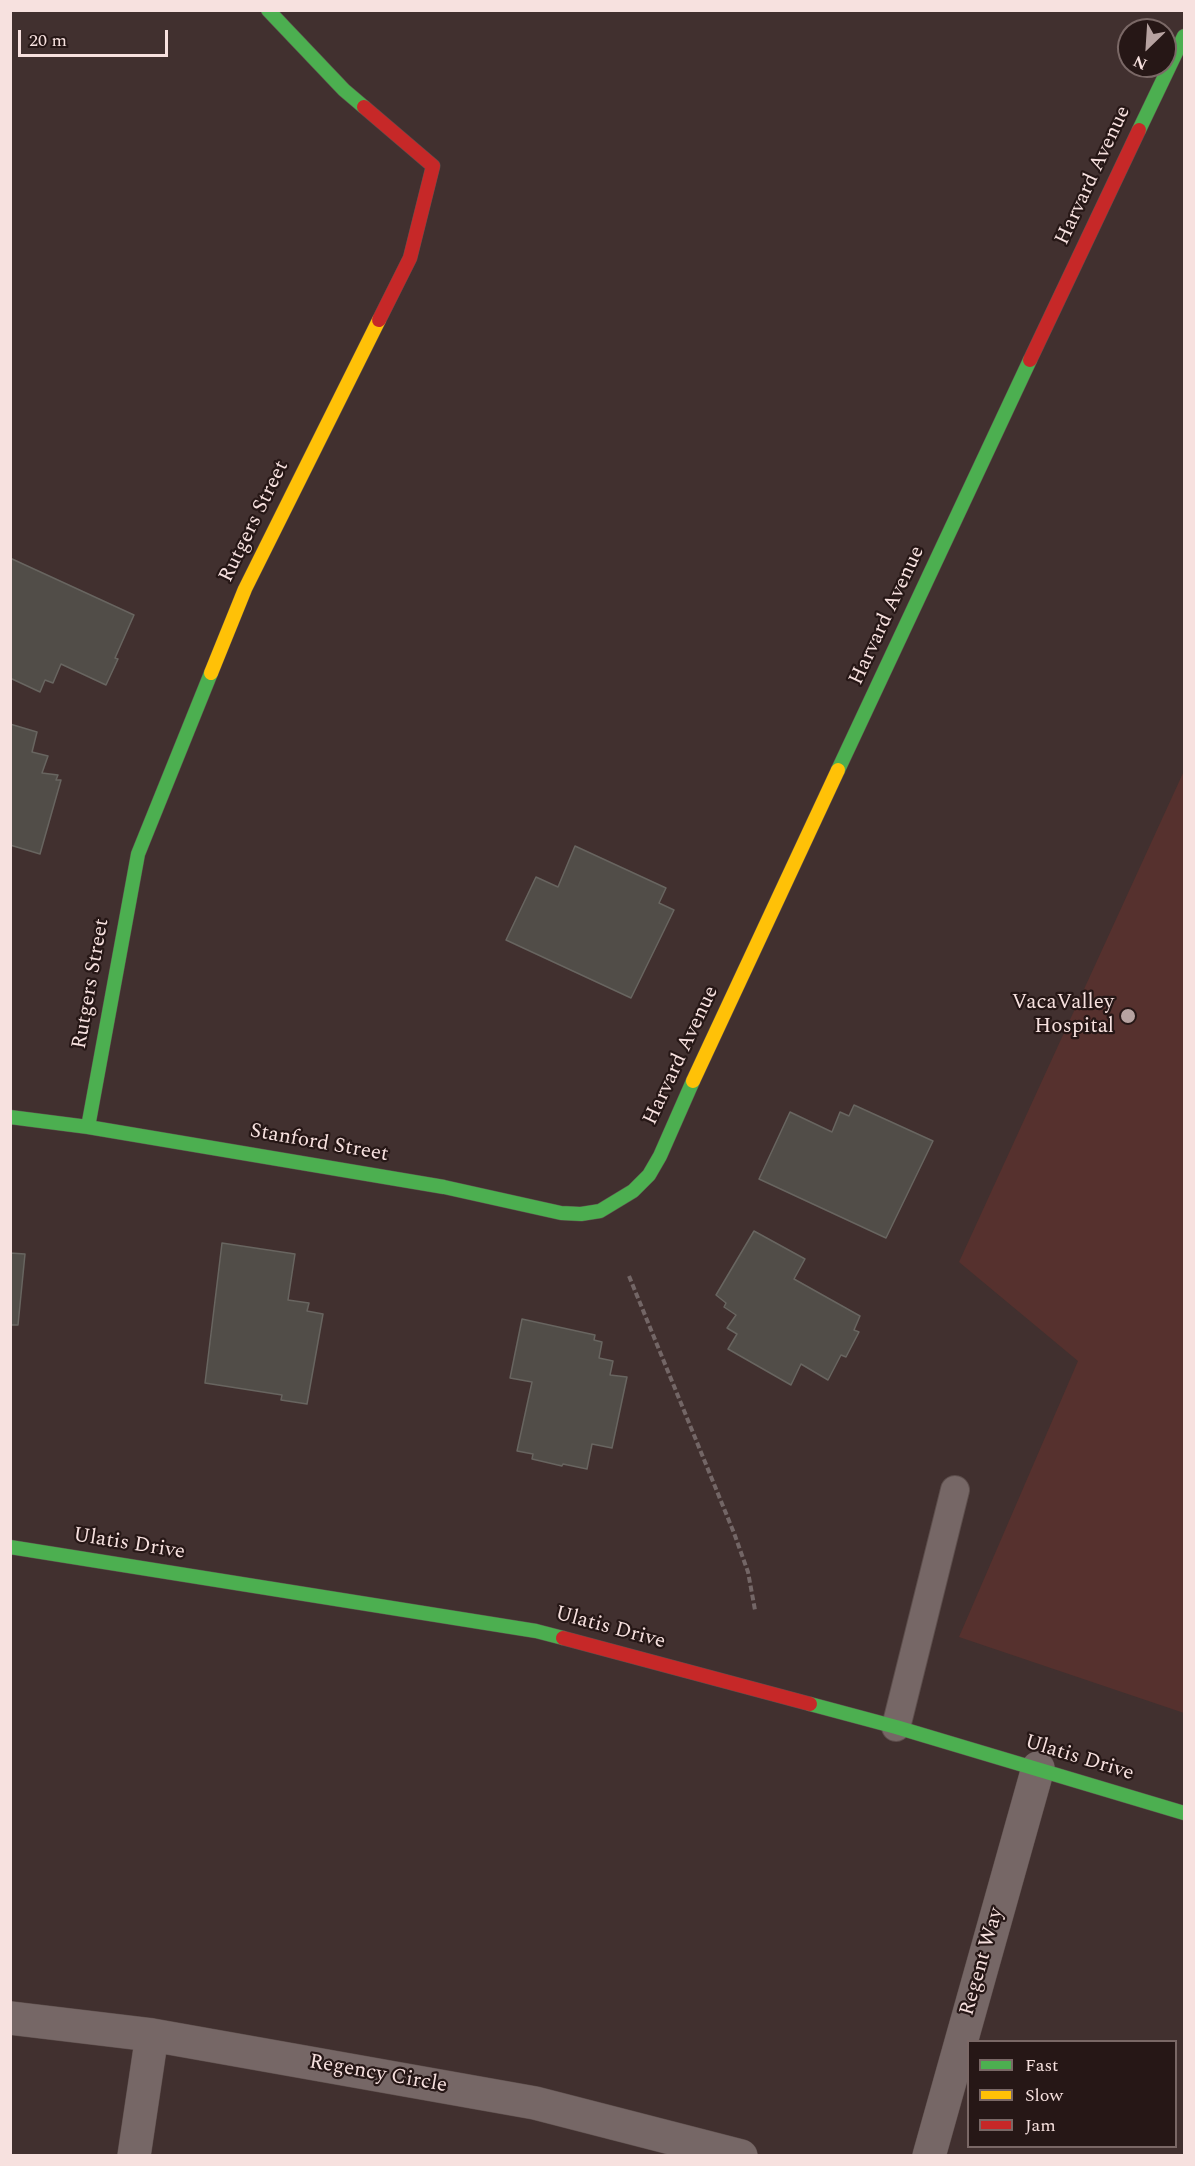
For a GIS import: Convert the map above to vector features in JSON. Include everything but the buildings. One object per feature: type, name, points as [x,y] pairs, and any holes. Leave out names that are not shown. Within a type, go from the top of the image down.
[{"type":"street","name":"Rutgers Street","points":[[88,1127],[138,854],[245,589],[410,258],[432,166],[344,90],[268,10]]},
{"type":"street","name":"Harvard Avenue","points":[[616,1202],[633,1191],[649,1175],[660,1156],[1039,341],[1185,36]]},
{"type":"street","name":"Stanford Street","points":[[10,1117],[88,1127],[444,1187],[561,1213],[581,1214],[600,1211],[616,1202]]},
{"type":"street","name":"Ulatis Drive","points":[[10,1547],[536,1631],[896,1727],[1185,1813]]},
{"type":"street","name":"Regent Way","points":[[929,2156],[1038,1768]]},
{"type":"street","name":"Regency Circle","points":[[10,2018],[152,2035],[535,2103],[741,2156]]},
{"type":"street","points":[[134,2156],[152,2035]]},
{"type":"lane","points":[[896,1727],[955,1490]]},
{"type":"path","points":[[629,1276],[734,1533],[748,1572],[755,1610]]},
{"type":"shaded area","name":"VacaValley Hospital","points":[[1184,771],[1184,1713],[959,1637],[1078,1361],[959,1262]]},
{"type":"traffic: fast","points":[[268,10],[344,90],[364,107]]},
{"type":"traffic: fast","points":[[1139,130],[1184,36]]},
{"type":"traffic: fast","points":[[838,770],[1030,360]]},
{"type":"traffic: fast","points":[[88,1127],[138,854],[211,673]]},
{"type":"traffic: fast","points":[[10,1117],[88,1127],[444,1187],[561,1213],[581,1214],[600,1211],[633,1191],[649,1175],[660,1156],[693,1081]]},
{"type":"traffic: fast","points":[[10,1547],[536,1631],[563,1638]]},
{"type":"traffic: fast","points":[[810,1704],[896,1727],[1184,1813]]},
{"type":"traffic: slow","points":[[211,673],[245,589],[379,320]]},
{"type":"traffic: slow","points":[[693,1081],[838,770]]},
{"type":"traffic: jam","points":[[364,107],[433,166],[410,258],[379,320]]},
{"type":"traffic: jam","points":[[1030,360],[1139,130]]},
{"type":"traffic: jam","points":[[563,1638],[810,1704]]},
{"type":"place","name":"VacaValley Hospital","points":[[1128,1016]]}]
